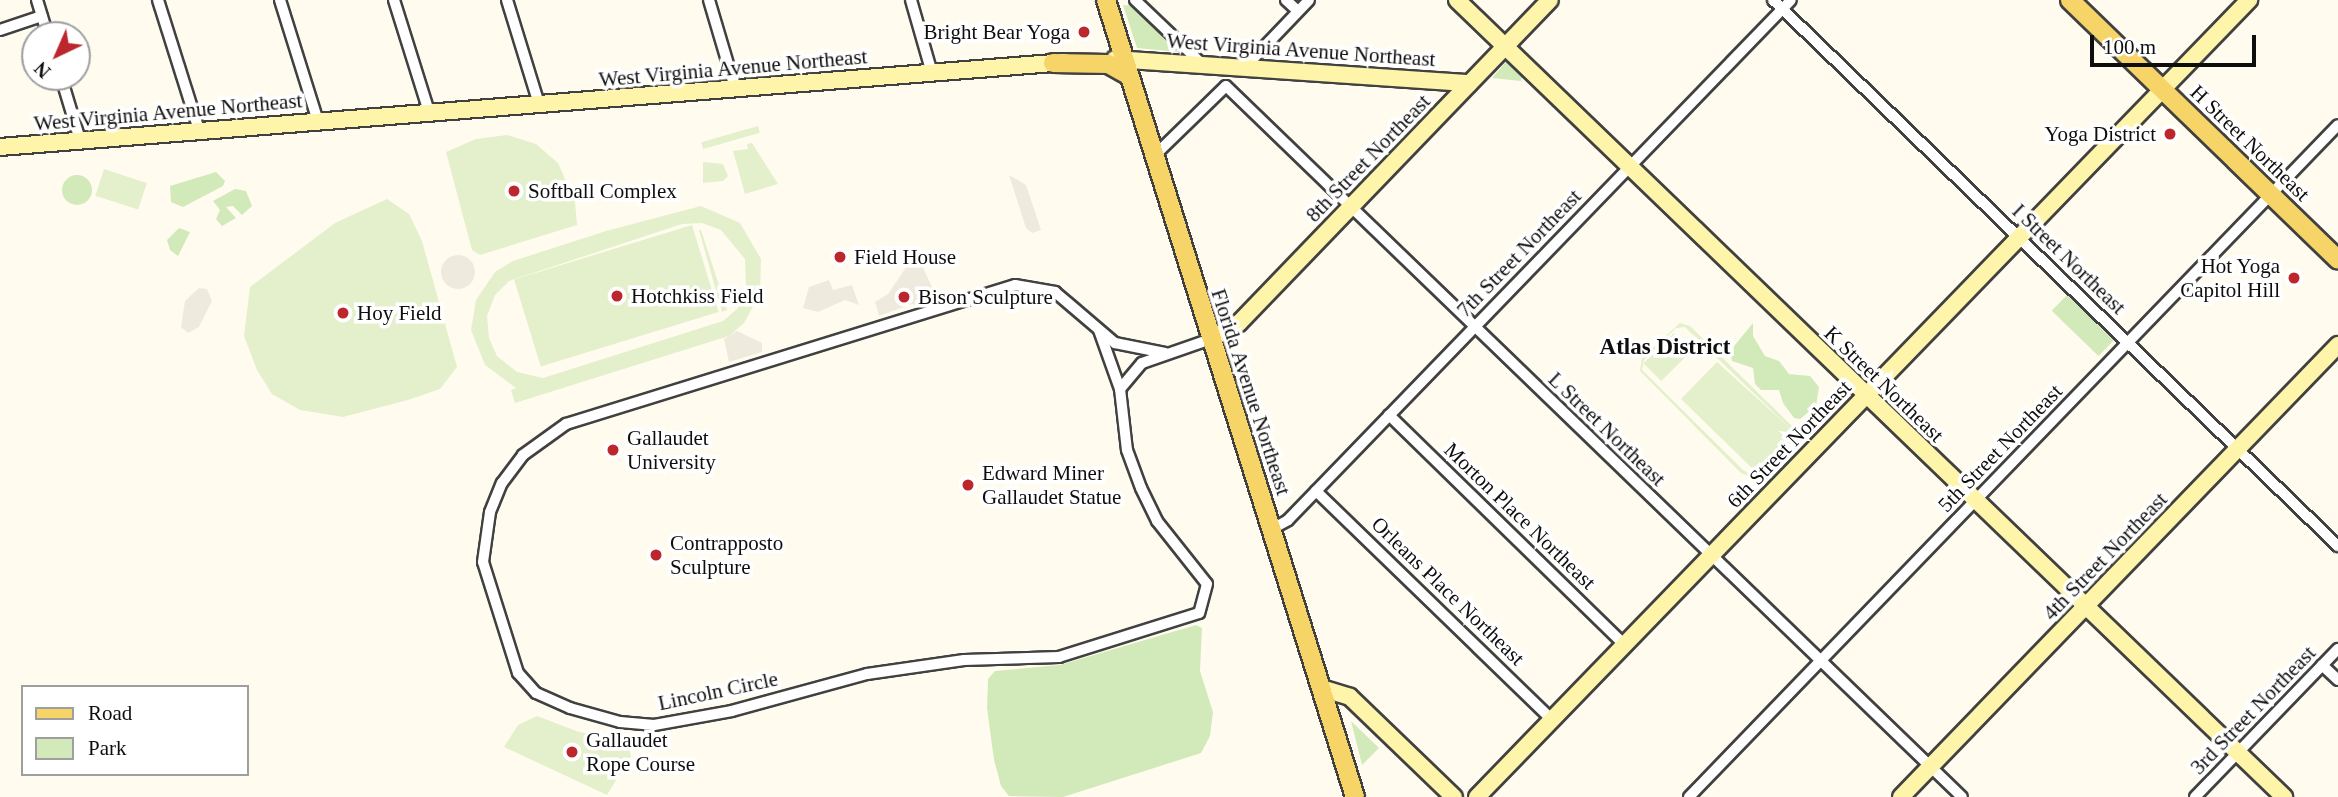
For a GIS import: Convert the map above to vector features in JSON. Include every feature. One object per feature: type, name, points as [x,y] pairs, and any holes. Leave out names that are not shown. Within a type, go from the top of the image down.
[{"type":"main road","name":"Florida Avenue Northeast","points":[[1106,0],[1152,158],[1355,797]]},
{"type":"main road","name":"H Street Northeast","points":[[2070,0],[2338,260]]},
{"type":"main road","points":[[1054,63],[1125,67]]},
{"type":"street","points":[[37,0],[44,21]]},
{"type":"street","points":[[158,0],[198,130]]},
{"type":"street","points":[[280,0],[318,121]]},
{"type":"street","points":[[394,0],[429,112]]},
{"type":"street","points":[[507,0],[539,104]]},
{"type":"street","points":[[709,0],[735,88]]},
{"type":"street","points":[[911,0],[932,73]]},
{"type":"street","points":[[1135,0],[1202,64]]},
{"type":"street","points":[[1286,0],[1298,11]]},
{"type":"street","points":[[1246,66],[1309,0]]},
{"type":"street","name":"K Street Northeast","points":[[1457,0],[2284,797]]},
{"type":"street","name":"8th Street Northeast","points":[[1211,339],[1235,327],[1550,0]]},
{"type":"street","name":"I Street Northeast","points":[[1773,0],[2338,546]]},
{"type":"street","name":"7th Street Northeast","points":[[1272,529],[1288,520],[1791,0]]},
{"type":"street","name":"6th Street Northeast","points":[[1476,797],[2249,0]]},
{"type":"street","points":[[0,30],[42,16]]},
{"type":"street","name":"West Virginia Avenue Northeast","points":[[0,147],[1054,63]]},
{"type":"street","name":"West Virginia Avenue Northeast","points":[[1125,67],[1202,64],[1246,66],[1469,83]]},
{"type":"street","name":"L Street Northeast","points":[[1152,158],[1226,86],[1962,797]]},
{"type":"street","points":[[65,91],[80,140]]},
{"type":"street","name":"5th Street Northeast","points":[[1689,797],[2338,125]]},
{"type":"street","name":"Lincoln Circle","points":[[1099,330],[1120,389],[1127,450],[1141,488],[1157,521],[1207,584],[1199,613],[1059,657],[964,660],[867,674],[732,711],[654,725],[620,723],[570,708],[536,693],[517,670],[483,562],[484,544],[490,512],[502,483],[523,455],[556,429],[1015,285],[1055,292],[1099,330],[1133,349],[1165,353]]},
{"type":"street","name":"Lincoln Circle","points":[[1120,389],[1142,363],[1211,339]]},
{"type":"street","name":"4th Street Northeast","points":[[1901,797],[2338,345]]},
{"type":"street","name":"Morton Place Northeast","points":[[1389,415],[1624,644]]},
{"type":"street","name":"Orleans Place Northeast","points":[[1316,491],[1551,719]]},
{"type":"street","name":"3rd Street Northeast","points":[[2196,797],[2338,649]]},
{"type":"street","points":[[2322,665],[2338,680]]},
{"type":"street","points":[[1321,688],[1350,697],[1454,797]]},
{"type":"green space","points":[[1123,5],[1132,6],[1179,52],[1137,48]]},
{"type":"green space","points":[[1506,62],[1522,77],[1521,81],[1492,78]]},
{"type":"green space","points":[[758,126],[760,133],[703,149],[701,142]]},
{"type":"green space","name":"Softball Complex","points":[[507,135],[536,144],[558,163],[575,202],[577,225],[480,255],[472,250],[446,152],[476,139]]},
{"type":"green space","points":[[752,143],[778,184],[745,194],[733,151],[748,149],[747,144]]},
{"type":"green space","points":[[703,162],[723,164],[728,176],[723,181],[703,183]]},
{"type":"green space","points":[[104,169],[147,183],[138,210],[95,196]]},
{"type":"green space","points":[[216,172],[225,181],[223,186],[183,207],[171,202],[170,186]]},
{"type":"green space","points":[[77,175],[87,180],[92,190],[87,200],[77,205],[67,200],[62,190],[67,180]]},
{"type":"green space","points":[[235,189],[246,191],[252,206],[242,215],[233,206],[226,207],[236,218],[222,226],[216,219],[220,210],[213,201]]},
{"type":"green space","name":"Hoy Field","points":[[387,199],[409,214],[422,241],[457,367],[440,389],[408,400],[343,417],[300,410],[272,394],[257,370],[244,336],[250,287],[335,223]]},
{"type":"green space","points":[[701,206],[740,223],[761,259],[760,294],[744,323],[729,336],[515,403],[511,390],[516,388],[485,365],[471,330],[476,300],[495,272],[513,261],[606,231]],"holes":[[[702,223],[721,230],[745,259],[746,291],[737,309],[723,321],[543,378],[517,372],[497,356],[489,338],[487,316],[495,295],[509,281],[682,224]]]},
{"type":"green space","name":"Hotchkiss Field","points":[[692,225],[719,312],[541,366],[514,279]]},
{"type":"green space","points":[[179,228],[190,232],[178,256],[170,250],[167,240]]},
{"type":"green space","points":[[699,230],[727,310],[722,312]]},
{"type":"green space","points":[[2067,295],[2114,340],[2098,356],[2052,311]]},
{"type":"green space","points":[[1680,323],[1690,326],[1793,427],[1794,440],[1761,474],[1751,477],[1741,473],[1640,371],[1642,358]],"holes":[[[1685,327],[1792,430],[1717,362],[1681,399],[1756,472],[1792,436],[1760,472],[1750,474],[1642,370],[1644,360],[1676,328]]]},
{"type":"green space","points":[[1753,323],[1753,336],[1765,356],[1779,361],[1789,374],[1810,376],[1819,387],[1816,406],[1800,419],[1794,418],[1783,403],[1779,390],[1761,390],[1755,384],[1753,368],[1732,361],[1730,351]]},
{"type":"green space","points":[[1674,333],[1692,351],[1661,381],[1644,363]]},
{"type":"green space","points":[[1196,625],[1202,628],[1200,671],[1213,712],[1210,736],[1201,753],[1063,797],[1009,796],[1001,786],[994,760],[987,708],[988,679],[995,671],[1060,665]]},
{"type":"green space","name":"Gallaudet Rope Course","points":[[537,716],[579,732],[627,740],[631,756],[607,795],[504,747],[518,725]]},
{"type":"green space","points":[[1351,721],[1379,748],[1362,765]]},
{"type":"shaded area","points":[[1009,175],[1026,185],[1041,230],[1032,233],[1026,228]]},
{"type":"shaded area","points":[[458,255],[470,260],[475,272],[470,284],[458,289],[446,284],[441,272],[446,260]]},
{"type":"shaded area","points":[[921,263],[937,298],[925,307],[912,304],[879,316],[875,302],[888,294],[907,266]]},
{"type":"shaded area","points":[[829,280],[833,290],[852,285],[859,305],[845,300],[818,312],[803,308],[809,287]]},
{"type":"shaded area","points":[[199,288],[207,289],[212,301],[199,327],[188,333],[181,327],[185,301]]},
{"type":"shaded area","points":[[737,331],[762,343],[762,352],[729,362],[724,339]]},
{"type":"place","name":"Bright Bear Yoga","points":[[1084,32]]},
{"type":"place","name":"Yoga District","points":[[2170,134]]},
{"type":"place","name":"Softball Complex","points":[[514,191]]},
{"type":"place","name":"Field House","points":[[840,257]]},
{"type":"place","name":"Hot Yoga Capitol Hill","points":[[2294,278]]},
{"type":"place","name":"Hotchkiss Field","points":[[617,296]]},
{"type":"place","name":"Bison Sculpture","points":[[904,297]]},
{"type":"place","name":"Hoy Field","points":[[343,313]]},
{"type":"place","name":"Gallaudet University","points":[[613,450]]},
{"type":"place","name":"Edward Miner Gallaudet Statue","points":[[968,485]]},
{"type":"place","name":"Contrapposto Sculpture","points":[[656,555]]},
{"type":"place","name":"Gallaudet Rope Course","points":[[572,752]]},
{"type":"district","name":"Atlas District","points":[[1665,347]]}]
